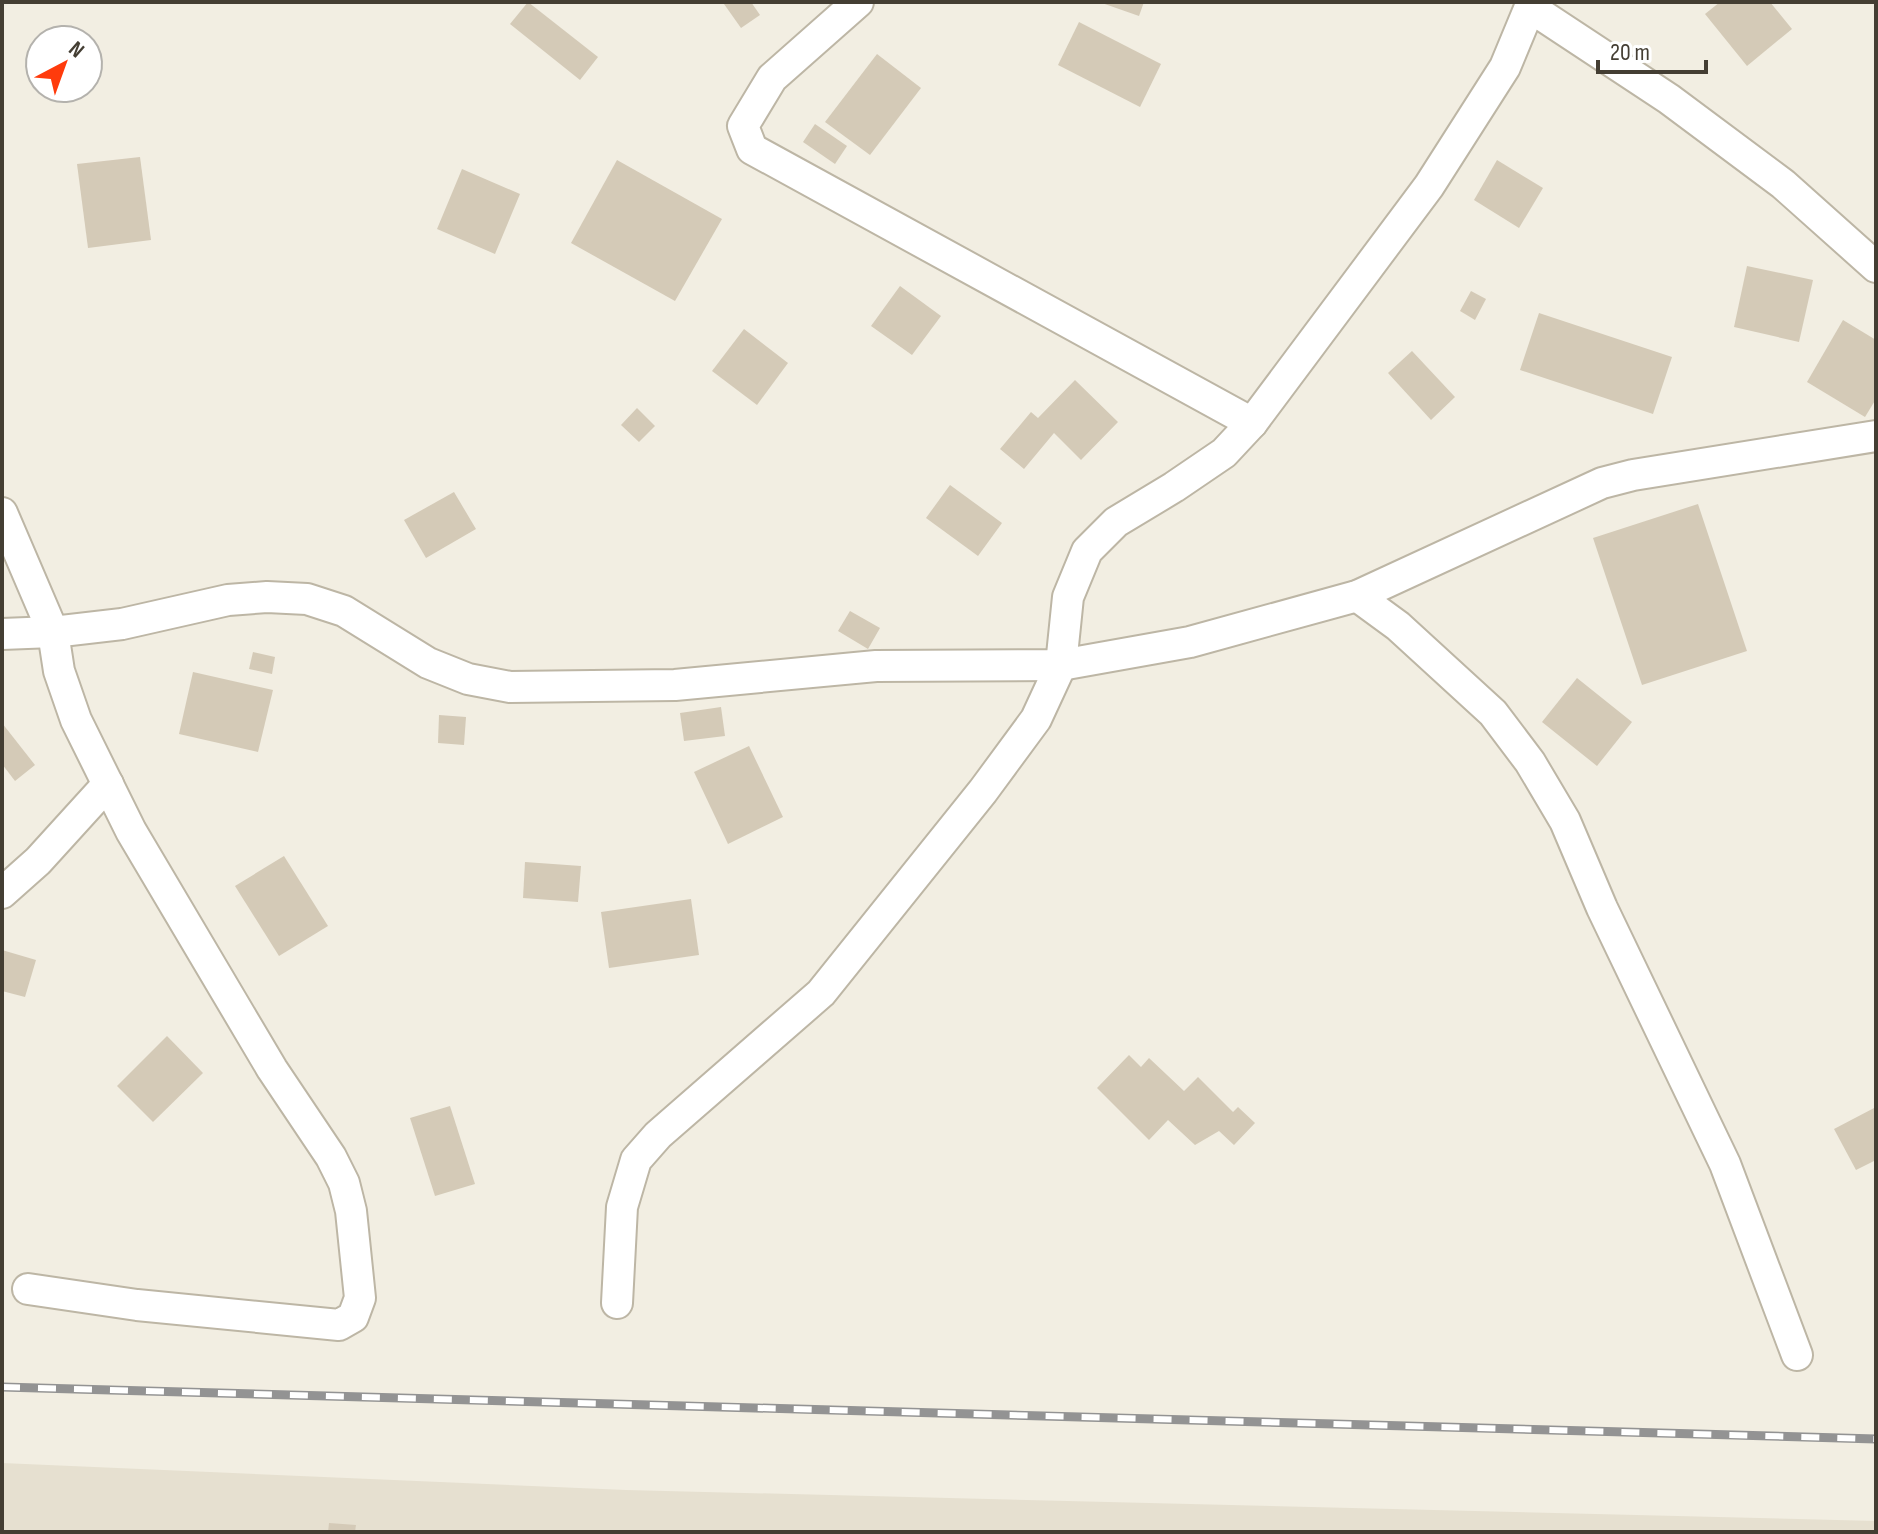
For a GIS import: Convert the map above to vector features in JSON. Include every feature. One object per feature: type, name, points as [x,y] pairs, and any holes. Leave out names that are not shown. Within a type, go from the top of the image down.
[{"type":"street","points":[[858,2],[772,78],[743,126],[752,149],[1252,423]]},
{"type":"street","points":[[617,1303],[622,1207],[636,1160],[658,1135],[821,993],[983,791],[1036,719],[1061,665],[1068,597],[1087,551],[1116,522],[1224,453],[1252,423],[1429,186],[1505,67],[1532,5],[1669,99],[1783,184],[1876,267]]},
{"type":"street","points":[[2,634],[122,624],[228,600],[267,597],[307,599],[344,611],[428,663],[468,679],[510,687],[675,685],[876,666],[1061,665],[1190,642],[1357,596],[1602,483],[1633,475],[1876,436]]},
{"type":"street","points":[[2,513],[53,632],[59,671],[76,720],[131,831],[264,1056],[331,1157],[344,1183],[351,1211],[360,1298],[353,1317],[339,1325],[137,1305],[28,1289]]},
{"type":"street","points":[[1357,596],[1398,626],[1493,713],[1530,762],[1565,821],[1602,908],[1725,1164],[1797,1355]]},
{"type":"street","points":[[2,893],[38,861],[108,784]]},
{"type":"shaded area","points":[[2,1463],[626,1490],[1876,1521],[1876,1532],[2,1532]]},
{"type":"building","points":[[528,2],[598,57],[580,80],[510,24]]},
{"type":"building","points":[[751,2],[760,15],[741,28],[724,4]]},
{"type":"building","points":[[1099,2],[1144,2],[1139,16]]},
{"type":"building","points":[[1720,2],[1770,2],[1792,29],[1747,66],[1705,14]]},
{"type":"building","points":[[1079,22],[1161,64],[1140,107],[1058,65]]},
{"type":"building","points":[[877,54],[921,88],[870,155],[825,122]]},
{"type":"building","points":[[815,124],[847,146],[835,164],[803,142]]},
{"type":"building","points":[[140,157],[151,240],[88,248],[77,164]]},
{"type":"building","points":[[617,160],[722,219],[675,301],[571,243]]},
{"type":"building","points":[[1497,160],[1543,188],[1519,228],[1474,200]]},
{"type":"building","points":[[462,169],[520,194],[495,254],[437,229]]},
{"type":"building","points":[[1747,266],[1813,280],[1799,342],[1734,327]]},
{"type":"building","points":[[900,286],[941,316],[912,355],[871,326]]},
{"type":"building","points":[[1471,291],[1486,299],[1475,320],[1460,311]]},
{"type":"building","points":[[1539,313],[1672,357],[1653,414],[1520,370]]},
{"type":"building","points":[[1843,320],[1876,340],[1876,399],[1865,417],[1807,382]]},
{"type":"building","points":[[744,329],[788,363],[757,405],[712,371]]},
{"type":"building","points":[[1412,351],[1455,397],[1431,420],[1388,373]]},
{"type":"building","points":[[1075,380],[1118,422],[1081,460],[1054,433],[1024,469],[1000,449],[1031,412],[1038,418]]},
{"type":"building","points":[[637,408],[655,426],[639,442],[621,425]]},
{"type":"building","points":[[950,485],[1002,523],[978,556],[926,518]]},
{"type":"building","points":[[454,492],[476,529],[426,558],[404,520]]},
{"type":"building","points":[[1698,504],[1747,651],[1642,685],[1593,538]]},
{"type":"building","points":[[850,611],[880,628],[868,649],[838,631]]},
{"type":"building","points":[[253,652],[275,657],[272,674],[249,669]]},
{"type":"building","points":[[193,672],[273,690],[258,752],[179,734]]},
{"type":"building","points":[[1577,678],[1632,722],[1597,766],[1542,722]]},
{"type":"building","points":[[721,707],[725,736],[684,741],[680,713]]},
{"type":"building","points":[[439,715],[466,717],[464,745],[438,743]]},
{"type":"building","points":[[2,723],[35,765],[15,781],[2,764]]},
{"type":"building","points":[[749,746],[783,817],[728,844],[694,772]]},
{"type":"building","points":[[284,856],[328,926],[279,956],[235,886]]},
{"type":"building","points":[[525,862],[581,866],[578,902],[523,898]]},
{"type":"building","points":[[691,899],[699,955],[609,968],[601,912]]},
{"type":"building","points":[[2,950],[36,960],[25,997],[2,991]]},
{"type":"building","points":[[167,1036],[203,1073],[153,1122],[117,1086]]},
{"type":"building","points":[[1129,1055],[1141,1067],[1149,1058],[1184,1091],[1198,1077],[1233,1112],[1238,1107],[1255,1123],[1234,1145],[1219,1131],[1195,1145],[1168,1120],[1149,1140],[1097,1088]]},
{"type":"building","points":[[450,1106],[475,1184],[435,1196],[410,1118]]},
{"type":"building","points":[[1876,1107],[1876,1160],[1856,1170],[1834,1129]]},
{"type":"building","points":[[329,1523],[356,1525],[355,1532],[328,1532]]},
{"type":"railway","points":[[2,1387],[1876,1439]]}]
